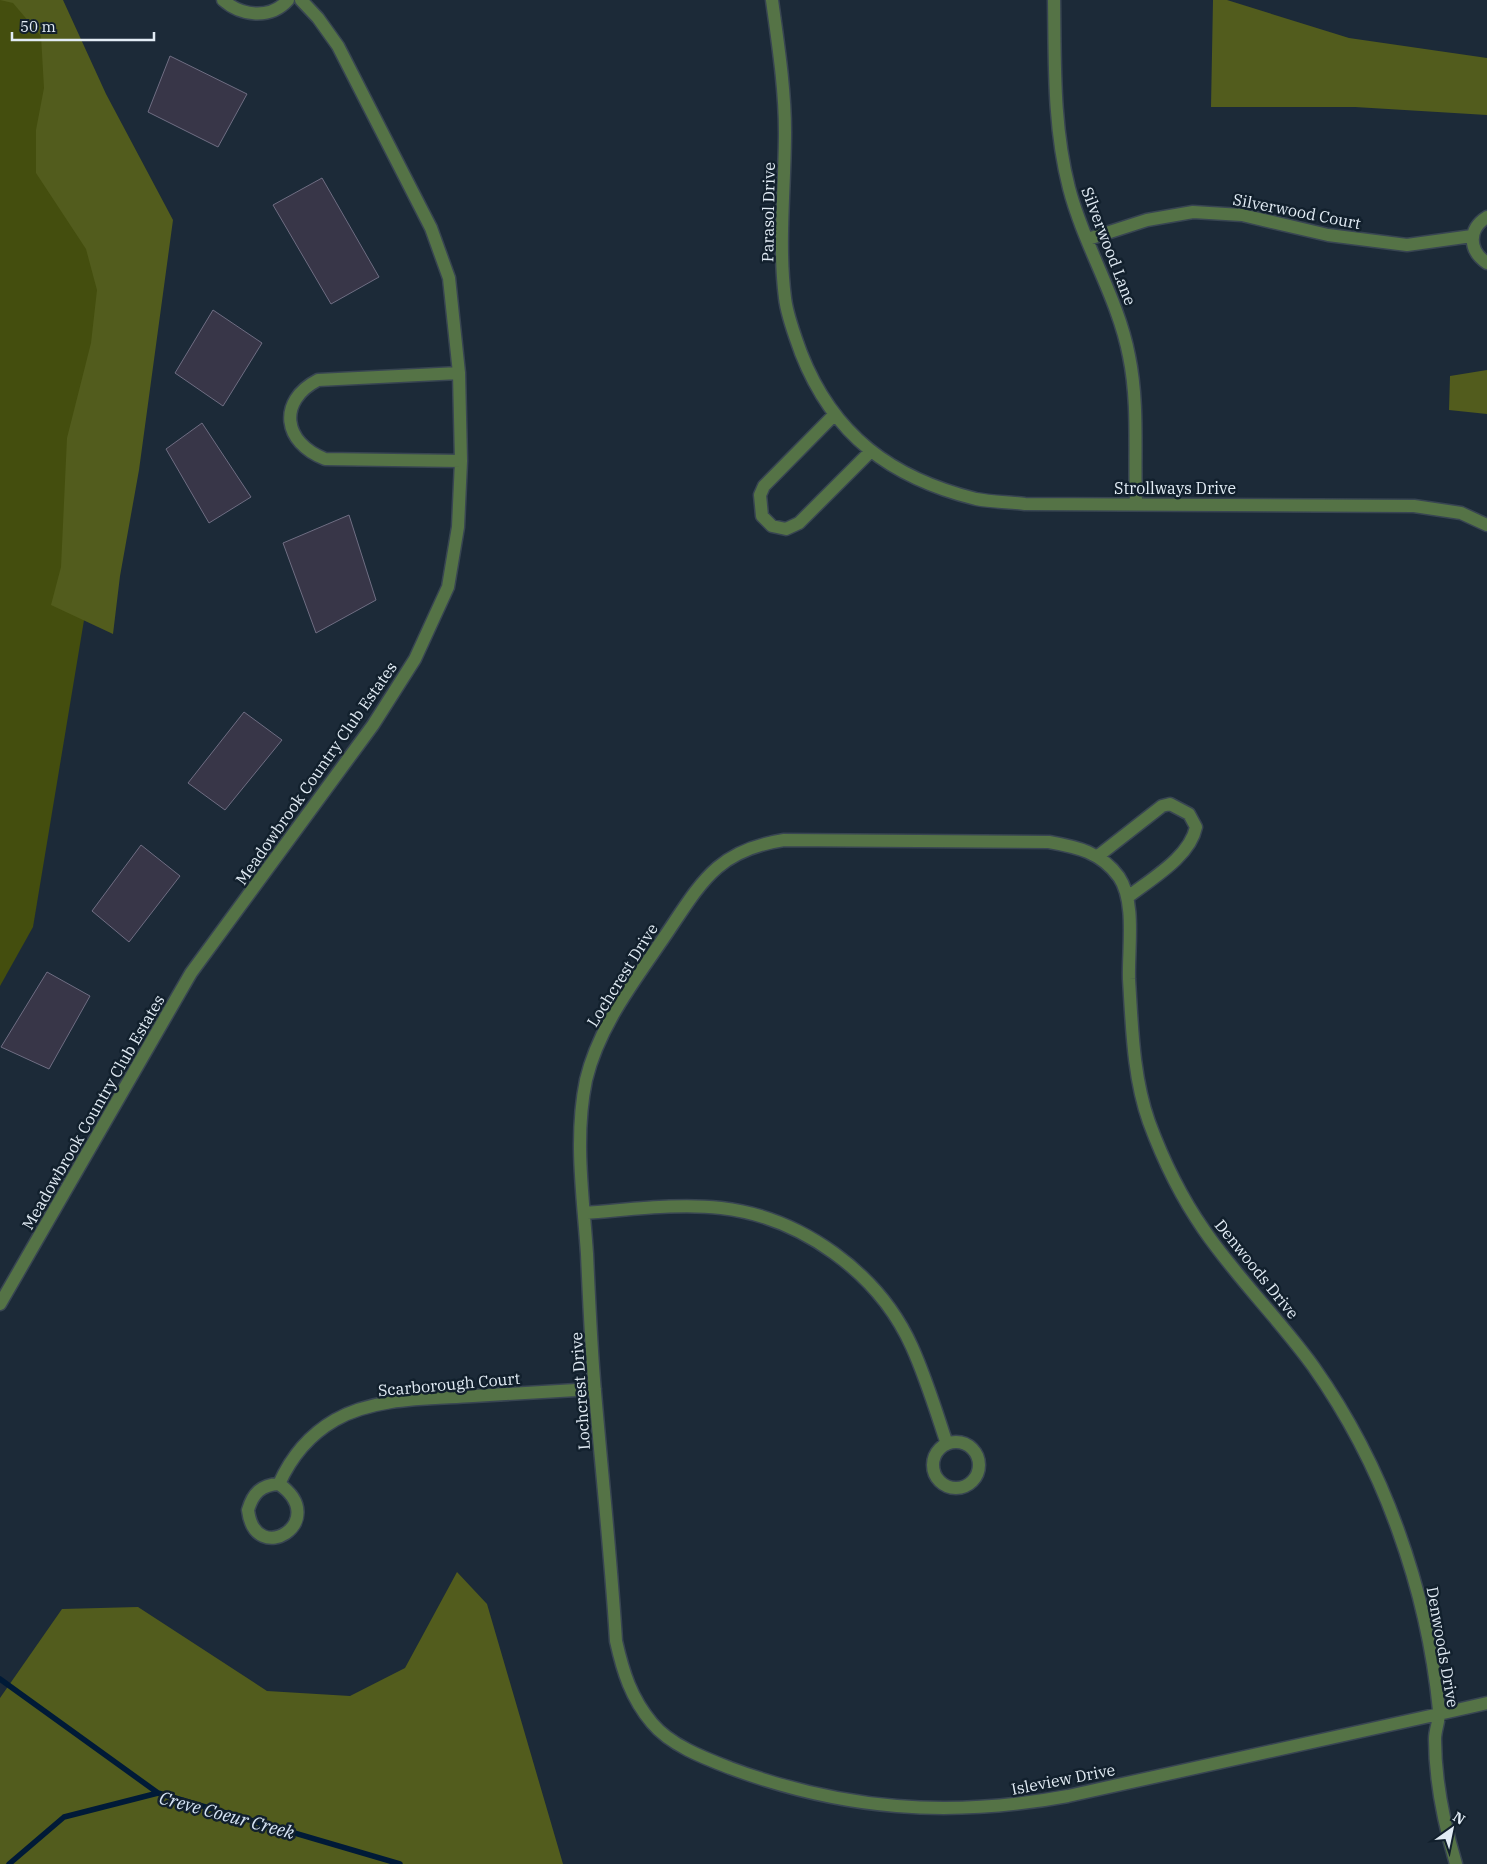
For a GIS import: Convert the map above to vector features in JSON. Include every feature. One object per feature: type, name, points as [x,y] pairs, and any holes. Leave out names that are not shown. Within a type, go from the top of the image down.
[{"type":"street","points":[[223,0],[233,8],[250,14],[266,13],[284,5],[288,0]]},
{"type":"street","name":"Meadowbrook Country Club Estates","points":[[0,1304],[191,973],[362,741],[416,660],[448,587],[458,528],[460,461],[459,373],[449,278],[431,228],[338,46],[318,18],[301,0]]},
{"type":"street","name":"Parasol Drive","points":[[772,0],[783,82],[785,131],[782,258],[785,300],[807,368],[834,415],[870,452]]},
{"type":"street","name":"Silverwood Lane","points":[[1054,0],[1056,111],[1061,150],[1070,190],[1118,317],[1129,355],[1134,391],[1136,503]]},
{"type":"street","name":"Silverwood Court","points":[[1088,239],[1147,220],[1193,212],[1242,215],[1328,235],[1398,244],[1448,241],[1472,236]]},
{"type":"street","points":[[1487,217],[1475,228],[1472,236],[1475,252],[1487,262]]},
{"type":"street","points":[[459,373],[318,380],[306,386],[296,397],[290,417],[292,431],[299,444],[309,453],[325,458],[460,461]]},
{"type":"street","points":[[834,415],[764,486],[760,503],[762,516],[766,521],[778,528],[786,529],[799,523],[870,452]]},
{"type":"street","name":"Strollways Drive","points":[[870,452],[940,487],[978,499],[1025,504],[1136,503],[1414,506],[1461,513],[1487,525]]},
{"type":"street","points":[[1098,856],[1153,810],[1170,804],[1189,814],[1196,827],[1192,842],[1184,852],[1128,897]]},
{"type":"street","name":"Lochcrest Drive","points":[[653,1724],[633,1696],[623,1674],[616,1641],[594,1389],[584,1213],[579,1164],[580,1117],[587,1079],[598,1046],[613,1014],[696,890],[717,868],[737,853],[759,844],[784,840],[1049,842],[1076,847],[1098,856],[1120,879],[1128,897]]},
{"type":"street","name":"Denwoods Drive","points":[[1128,897],[1129,976],[1134,1056],[1149,1120],[1175,1182],[1204,1231],[1312,1364],[1343,1410],[1372,1464],[1399,1530],[1422,1605],[1439,1714],[1435,1737],[1440,1798],[1456,1864]]},
{"type":"street","points":[[584,1213],[692,1206],[722,1208],[762,1217],[802,1233],[834,1253],[861,1275],[890,1308],[912,1346],[947,1444]]},
{"type":"street","name":"Scarborough Court","points":[[279,1484],[299,1449],[317,1432],[336,1419],[365,1408],[453,1398],[594,1389]]},
{"type":"street","points":[[279,1484],[293,1498],[298,1515],[296,1523],[287,1534],[281,1537],[269,1538],[262,1536],[252,1526],[248,1510],[258,1490],[269,1485],[279,1484]]},
{"type":"street","name":"Isleview Drive","points":[[653,1724],[678,1743],[710,1760],[800,1790],[894,1807],[936,1809],[1026,1804],[1068,1796],[1487,1704]]},
{"type":"green space","points":[[0,0],[44,0],[152,211],[33,927],[0,986]]},
{"type":"green space","points":[[0,0],[63,0],[106,94],[173,220],[139,470],[120,576],[113,634],[51,605],[61,567],[67,438],[91,343],[97,290],[86,249],[36,173],[36,130],[44,88],[41,36],[13,3]]},
{"type":"green space","points":[[1213,0],[1227,0],[1349,38],[1487,58],[1487,115],[1355,107],[1211,107]]},
{"type":"green space","points":[[1487,370],[1487,414],[1449,410],[1450,376]]},
{"type":"green space","points":[[457,1572],[487,1604],[563,1864],[0,1864],[0,1698],[62,1609],[138,1607],[267,1691],[350,1696],[405,1668]]},
{"type":"building","points":[[170,56],[247,94],[218,147],[148,112]]},
{"type":"building","points":[[322,178],[379,277],[331,304],[273,205]]},
{"type":"building","points":[[213,310],[262,343],[223,406],[175,373]]},
{"type":"building","points":[[202,423],[251,497],[209,523],[166,449]]},
{"type":"building","points":[[349,515],[376,600],[316,633],[283,543]]},
{"type":"building","points":[[244,712],[282,740],[225,810],[188,783]]},
{"type":"building","points":[[141,845],[180,876],[129,942],[92,911]]},
{"type":"building","points":[[47,972],[90,996],[49,1069],[1,1047]]},
{"type":"waterway","points":[[0,1679],[158,1793]]},
{"type":"waterway","name":"Creve Coeur Creek","points":[[9,1864],[64,1817],[158,1793],[400,1864]]}]
